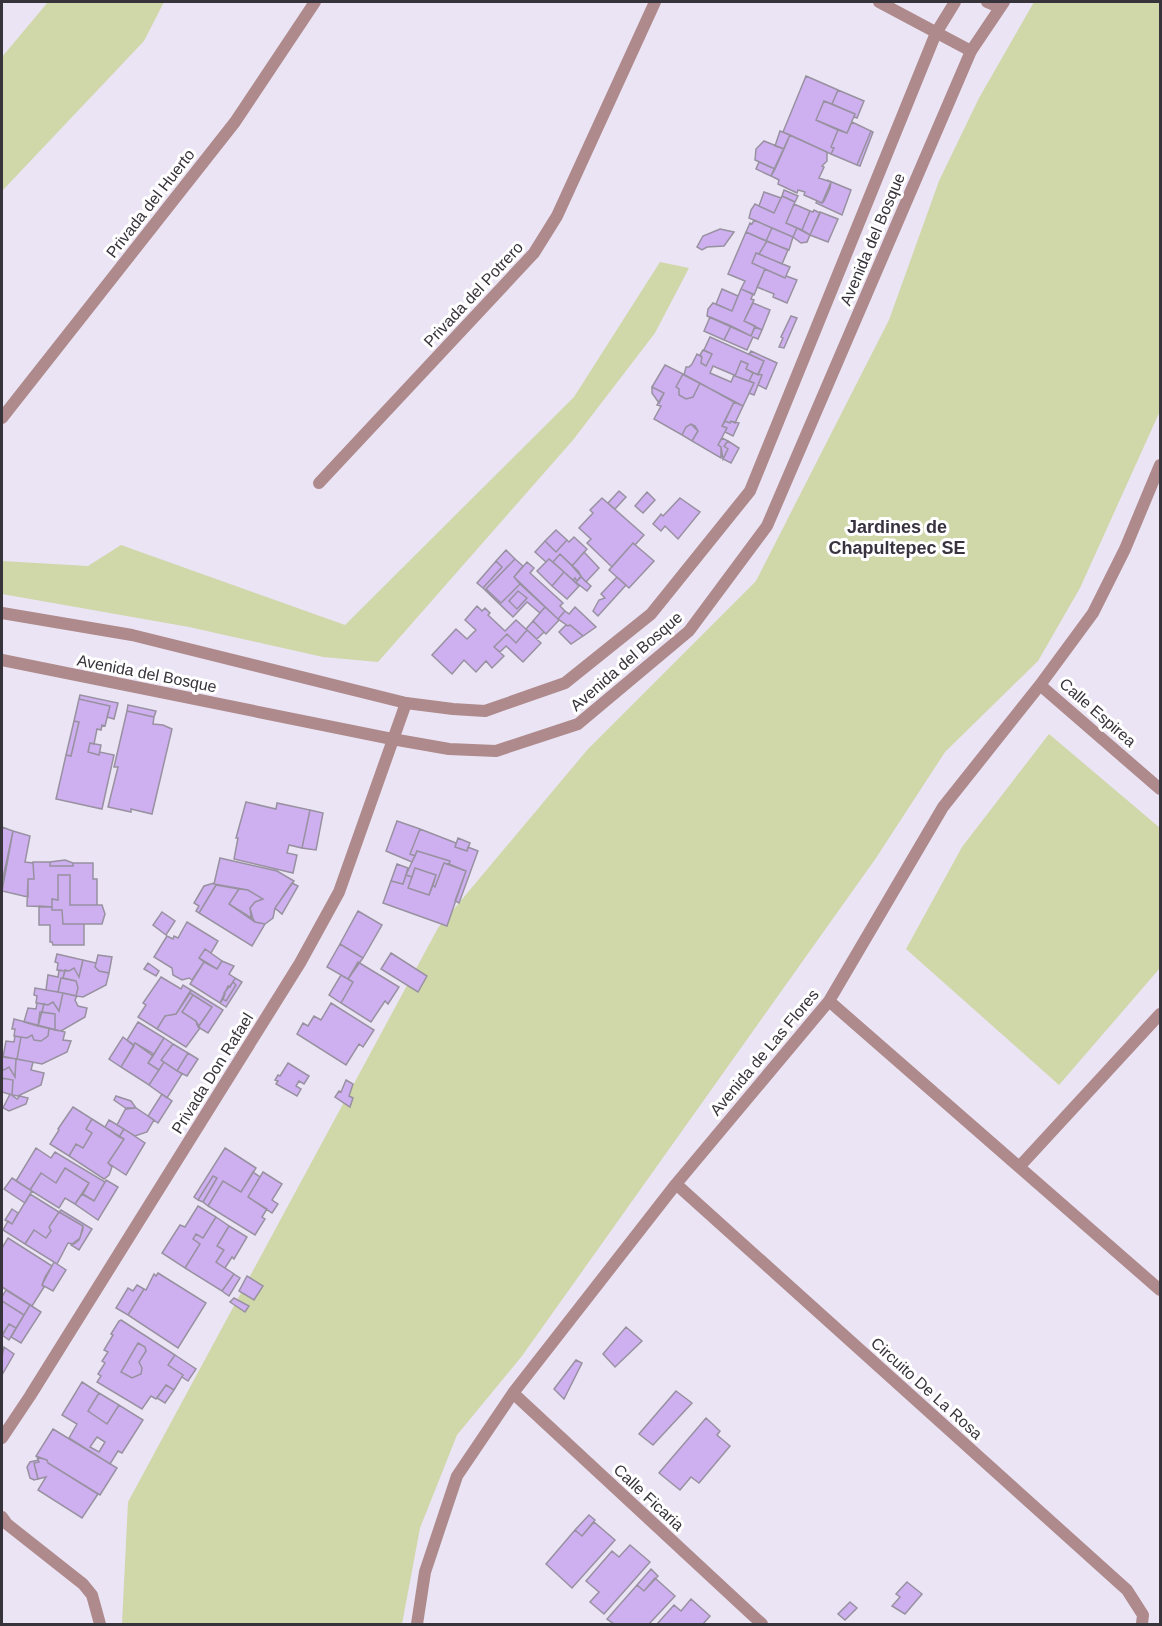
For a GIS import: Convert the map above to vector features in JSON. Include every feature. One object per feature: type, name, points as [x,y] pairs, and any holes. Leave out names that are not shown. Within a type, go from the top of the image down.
[{"type":"street","name":"Privada del Huerto","points":[[2,418],[235,122],[315,2]]},
{"type":"street","name":"Privada del Potrero","points":[[319,483],[534,253],[557,216],[655,2]]},
{"type":"street","points":[[879,2],[971,51]]},
{"type":"street","name":"Avenida del Bosque","points":[[2,613],[132,635],[406,703],[453,709],[485,711],[565,683],[651,614],[750,491],[936,33],[955,2]]},
{"type":"street","points":[[987,2],[1001,4]]},
{"type":"street","name":"Avenida del Bosque","points":[[2,660],[449,749],[496,751],[578,724],[689,631],[767,526],[971,51],[1001,4]]},
{"type":"street","name":"Avenida de Las Flores","points":[[417,1624],[425,1572],[457,1476],[513,1393],[676,1184],[829,1001],[942,807],[1040,685],[1093,613],[1125,549],[1161,465]]},
{"type":"street","name":"Calle Espirea","points":[[1040,685],[1161,789]]},
{"type":"street","name":"Privada Don Rafael","points":[[2,1438],[300,963],[339,892],[406,703]]},
{"type":"street","points":[[829,1001],[1161,1290]]},
{"type":"street","points":[[1020,1166],[1161,1014]]},
{"type":"street","name":"Circuito De La Rosa","points":[[676,1184],[1127,1590],[1143,1615],[1142,1624]]},
{"type":"street","name":"Calle Ficaria","points":[[513,1393],[762,1624]]},
{"type":"street","points":[[2,1516],[7,1524],[83,1584],[92,1595],[100,1624]]},
{"type":"green space","points":[[48,2],[164,2],[144,41],[2,191],[2,57]]},
{"type":"green space","points":[[1034,2],[1160,2],[1160,411],[1080,588],[1038,661],[945,752],[876,858],[522,1356],[457,1435],[420,1528],[402,1624],[122,1624],[128,1502],[438,928],[588,749],[756,581],[889,320],[939,181],[979,98]]},
{"type":"green space","points":[[660,262],[689,268],[655,333],[573,440],[378,662],[323,657],[189,627],[2,594],[2,561],[88,566],[121,545],[345,625],[574,397]]},
{"type":"green space","points":[[1049,734],[1160,828],[1160,968],[1059,1085],[906,949],[962,847]]},
{"type":"building","points":[[806,76],[838,90],[832,104],[824,101],[816,120],[838,130],[831,147],[834,148],[831,154],[783,132]]},
{"type":"building","points":[[838,90],[864,101],[857,118],[854,117],[855,114],[832,104]]},
{"type":"building","points":[[824,101],[855,114],[847,133],[816,120]]},
{"type":"building","points":[[852,122],[871,131],[857,165],[831,154],[834,148],[831,147],[838,130],[847,133]]},
{"type":"building","points":[[780,131],[790,135],[784,149],[775,146]]},
{"type":"building","points":[[871,131],[873,132],[860,166],[857,165]]},
{"type":"building","points":[[790,135],[827,152],[827,161],[822,166],[824,167],[819,178],[831,182],[822,203],[804,195],[805,192],[798,190],[797,193],[778,184],[779,180],[771,176]]},
{"type":"building","points":[[764,141],[784,149],[775,169],[755,160],[756,149]]},
{"type":"building","points":[[759,162],[775,169],[771,176],[756,169]]},
{"type":"building","points":[[827,180],[851,190],[842,215],[816,203],[824,201],[831,182]]},
{"type":"building","points":[[784,190],[798,196],[795,202],[782,196]]},
{"type":"building","points":[[764,192],[781,198],[774,213],[759,206]]},
{"type":"building","points":[[782,196],[795,202],[786,223],[797,228],[793,237],[749,218],[755,204],[774,213]]},
{"type":"building","points":[[794,204],[810,211],[802,230],[786,223]]},
{"type":"building","points":[[810,211],[820,213],[810,235],[802,230]]},
{"type":"building","points":[[820,212],[838,219],[828,242],[810,235]]},
{"type":"building","points":[[754,220],[772,228],[766,241],[746,232]]},
{"type":"building","points":[[772,228],[793,237],[789,250],[766,241]]},
{"type":"building","points":[[797,228],[810,235],[807,242],[801,243],[793,237]]},
{"type":"building","points":[[720,229],[734,232],[724,246],[707,247],[702,250],[697,247],[703,236]]},
{"type":"building","points":[[746,232],[767,241],[759,254],[756,253],[752,263],[765,269],[754,295],[741,289],[745,281],[728,274]]},
{"type":"building","points":[[767,241],[788,250],[782,264],[759,254]]},
{"type":"building","points":[[756,253],[790,267],[785,278],[752,263]]},
{"type":"building","points":[[765,269],[785,278],[786,276],[797,280],[787,303],[773,297],[774,294],[757,287]]},
{"type":"building","points":[[722,289],[738,296],[732,311],[716,304]]},
{"type":"building","points":[[741,289],[753,294],[751,299],[754,300],[744,321],[755,326],[751,336],[707,316],[708,309],[713,303],[732,311]]},
{"type":"building","points":[[753,303],[770,310],[762,330],[744,321]]},
{"type":"building","points":[[791,316],[797,318],[784,348],[779,347],[783,338],[781,337]]},
{"type":"building","points":[[710,317],[731,326],[724,340],[704,331]]},
{"type":"building","points":[[731,326],[751,336],[755,327],[762,330],[758,339],[753,337],[747,350],[724,340]]},
{"type":"building","points":[[710,337],[764,361],[758,375],[746,369],[748,364],[741,361],[735,376],[754,383],[743,406],[684,375],[686,367],[692,364],[697,354],[702,357],[701,363],[706,366],[712,354],[704,350]],"holes":[[[713,366],[734,375],[731,382],[710,373]]]},
{"type":"building","points":[[703,350],[712,354],[706,366],[701,363],[700,355]]},
{"type":"building","points":[[751,351],[777,363],[766,389],[758,385],[762,375],[758,374],[764,361],[749,354]]},
{"type":"building","points":[[741,361],[748,364],[746,369],[753,373],[749,381],[735,376]]},
{"type":"building","points":[[665,365],[683,374],[676,387],[679,389],[679,395],[686,399],[693,397],[700,383],[734,402],[722,426],[727,428],[718,445],[721,447],[721,458],[692,441],[698,431],[695,426],[691,424],[686,427],[682,435],[654,419],[661,406],[657,405],[664,393],[652,387]]},
{"type":"building","points":[[753,373],[762,375],[754,395],[749,393],[754,383],[749,381]]},
{"type":"building","points":[[683,374],[700,383],[693,397],[686,399],[679,395],[679,389],[676,387]]},
{"type":"building","points":[[652,387],[664,393],[659,403],[652,393]]},
{"type":"building","points":[[734,402],[743,406],[735,423],[731,421],[730,423],[725,421]]},
{"type":"building","points":[[725,421],[739,423],[733,436],[725,432],[727,428],[722,426]]},
{"type":"building","points":[[691,424],[698,431],[692,441],[682,435],[686,427]]},
{"type":"building","points":[[722,438],[728,441],[724,446],[728,449],[723,459],[721,447],[718,445]]},
{"type":"building","points":[[728,441],[739,448],[731,463],[723,459],[728,449],[724,446]]},
{"type":"building","points":[[619,491],[626,497],[615,509],[608,503]]},
{"type":"building","points":[[647,492],[655,500],[643,513],[635,506]]},
{"type":"building","points":[[602,498],[644,535],[635,545],[633,543],[612,567],[587,543],[591,539],[579,528],[593,513],[590,510]]},
{"type":"building","points":[[680,498],[700,512],[678,539],[665,526],[661,531],[653,524]]},
{"type":"building","points":[[556,530],[567,540],[556,552],[545,541]]},
{"type":"building","points":[[574,537],[587,549],[572,566],[560,554],[553,562],[549,559],[546,562],[535,552],[545,541],[556,552],[567,540],[569,542]]},
{"type":"building","points":[[633,543],[654,561],[629,588],[609,570]]},
{"type":"building","points":[[506,550],[515,559],[486,589],[501,603],[520,584],[545,607],[540,613],[527,602],[513,617],[483,588],[502,567],[496,561]],"holes":[[[518,591],[527,598],[517,609],[509,601]]]},
{"type":"building","points":[[584,552],[599,568],[586,582],[572,566]]},
{"type":"building","points":[[560,554],[578,571],[581,576],[577,581],[553,562]]},
{"type":"building","points":[[515,559],[523,566],[514,577],[520,584],[501,603],[486,589]]},
{"type":"building","points":[[549,559],[564,572],[552,586],[537,571]]},
{"type":"building","points":[[496,561],[502,567],[483,588],[477,583]]},
{"type":"building","points":[[527,562],[534,568],[530,573],[563,603],[560,606],[565,611],[558,619],[514,577]]},
{"type":"building","points":[[564,572],[579,586],[567,599],[552,586]]},
{"type":"building","points":[[581,577],[591,586],[587,591],[573,580],[575,578],[577,581]]},
{"type":"building","points":[[617,577],[626,585],[598,616],[593,611],[599,600],[605,598],[601,594]]},
{"type":"building","points":[[518,591],[527,598],[517,609],[509,601]]},
{"type":"building","points":[[477,606],[482,611],[485,608],[490,613],[488,615],[505,631],[516,620],[527,630],[516,643],[507,634],[494,647],[504,656],[492,668],[486,661],[476,672],[464,660],[452,674],[432,655],[456,629],[467,639],[476,630],[465,620]]},
{"type":"building","points":[[545,607],[559,620],[546,634],[533,621]]},
{"type":"building","points":[[575,607],[596,627],[583,636],[558,619],[565,611],[569,614]]},
{"type":"building","points":[[533,621],[544,632],[537,639],[526,629]]},
{"type":"building","points":[[566,625],[570,625],[583,636],[571,644],[559,632]]},
{"type":"building","points":[[527,630],[541,643],[523,662],[506,646],[500,652],[494,647],[507,634],[516,643]]},
{"type":"building","points":[[80,695],[118,703],[114,719],[107,717],[110,706],[79,699]]},
{"type":"building","points":[[79,699],[110,706],[105,726],[102,725],[101,730],[97,729],[94,744],[90,743],[88,752],[114,755],[102,809],[56,799],[66,755],[71,756],[79,722],[74,721]]},
{"type":"building","points":[[128,705],[156,711],[154,717],[127,711]]},
{"type":"building","points":[[127,711],[154,717],[153,724],[172,729],[152,814],[108,807],[118,767],[114,767]]},
{"type":"building","points":[[74,721],[79,722],[71,756],[66,755]]},
{"type":"building","points":[[90,743],[101,745],[99,755],[88,752]]},
{"type":"building","points":[[246,802],[276,809],[277,803],[310,810],[302,848],[289,845],[287,853],[297,855],[293,873],[234,859],[238,838],[236,838]]},
{"type":"building","points":[[310,810],[323,813],[316,850],[302,848]]},
{"type":"building","points":[[397,821],[420,829],[410,854],[415,856],[412,862],[386,851]]},
{"type":"building","points":[[2,827],[13,831],[2,883]]},
{"type":"building","points":[[420,829],[456,843],[455,847],[467,851],[468,847],[478,851],[459,903],[455,901],[466,871],[449,864],[450,861],[417,851],[415,856],[410,854]]},
{"type":"building","points":[[13,831],[30,836],[25,862],[33,863],[34,879],[28,879],[28,897],[2,891]]},
{"type":"building","points":[[458,838],[470,843],[467,851],[455,847]]},
{"type":"building","points":[[417,851],[450,861],[449,864],[444,863],[435,887],[433,885],[436,875],[415,868],[412,877],[406,875]]},
{"type":"building","points":[[220,858],[277,871],[294,881],[275,908],[273,918],[265,924],[255,922],[250,908],[255,902],[263,899],[248,890],[214,884]]},
{"type":"building","points":[[65,860],[73,863],[73,866],[50,866],[50,862]]},
{"type":"building","points":[[33,862],[50,862],[50,866],[93,863],[93,879],[97,879],[97,905],[70,905],[70,875],[58,875],[58,900],[52,899],[52,907],[27,906],[28,879],[34,879]]},
{"type":"building","points":[[444,863],[466,871],[447,926],[383,903],[391,881],[403,884],[406,875],[412,877],[408,888],[429,895],[433,885],[435,887]]},
{"type":"building","points":[[397,864],[408,868],[403,884],[391,881]]},
{"type":"building","points":[[415,868],[436,875],[429,895],[408,888]]},
{"type":"building","points":[[58,875],[70,875],[70,905],[102,905],[105,914],[102,924],[63,924],[62,910],[52,910],[52,899],[58,900]]},
{"type":"building","points":[[214,883],[216,885],[199,913],[196,911],[199,906],[194,903],[204,886]]},
{"type":"building","points":[[292,883],[298,886],[282,914],[275,908]]},
{"type":"building","points":[[216,885],[239,889],[229,904],[255,922],[265,924],[252,946],[199,913]]},
{"type":"building","points":[[239,889],[248,890],[263,899],[255,902],[250,908],[253,919],[229,904]]},
{"type":"building","points":[[39,906],[62,910],[63,924],[84,924],[84,945],[53,945],[50,942],[50,925],[39,925]]},
{"type":"building","points":[[358,911],[382,925],[363,958],[340,944]]},
{"type":"building","points":[[162,912],[175,921],[166,935],[153,925]]},
{"type":"building","points":[[187,922],[218,941],[211,953],[205,949],[199,958],[204,962],[192,980],[189,978],[182,980],[173,975],[172,968],[154,957],[167,936],[173,939],[174,936],[178,938]]},
{"type":"building","points":[[340,944],[363,958],[348,979],[327,967]]},
{"type":"building","points":[[205,949],[222,961],[217,969],[199,958]]},
{"type":"building","points":[[391,953],[427,976],[418,992],[381,969]]},
{"type":"building","points":[[57,954],[83,960],[79,977],[74,968],[69,971],[57,970],[58,963],[55,962]]},
{"type":"building","points":[[98,955],[112,957],[109,973],[99,971],[95,967]]},
{"type":"building","points":[[83,960],[96,963],[95,967],[99,971],[109,973],[106,985],[83,997],[76,996],[78,988],[76,981],[63,978],[65,970],[69,971],[74,968],[79,977]]},
{"type":"building","points":[[222,961],[234,966],[229,974],[235,978],[230,987],[228,986],[220,1003],[190,984],[204,962],[217,969]]},
{"type":"building","points":[[358,962],[399,987],[388,1004],[385,1001],[371,1022],[341,1003],[353,982],[348,979]]},
{"type":"building","points":[[148,963],[159,971],[156,976],[144,969]]},
{"type":"building","points":[[59,970],[65,971],[58,992],[46,990],[48,975],[58,977]]},
{"type":"building","points":[[341,975],[353,982],[341,1003],[329,995]]},
{"type":"building","points":[[161,977],[181,989],[183,985],[191,990],[176,1014],[165,1016],[157,1029],[138,1017],[146,1005],[143,1003]]},
{"type":"building","points":[[61,978],[76,981],[78,988],[76,996],[58,992]]},
{"type":"building","points":[[235,978],[242,982],[226,1007],[220,1003],[223,999],[226,1001],[236,985],[233,982]]},
{"type":"building","points":[[233,982],[236,985],[226,1001],[223,999],[224,993]]},
{"type":"building","points":[[35,988],[63,993],[59,1011],[53,1002],[48,1005],[36,1003]]},
{"type":"building","points":[[191,990],[223,1010],[208,1033],[198,1027],[212,1007],[190,993]]},
{"type":"building","points":[[63,993],[77,996],[75,1000],[78,1006],[87,1008],[85,1017],[61,1031],[55,1030],[55,1014],[42,1012],[44,1004],[48,1005],[53,1002],[59,1011]]},
{"type":"building","points":[[190,993],[193,995],[182,1012],[196,1021],[200,1028],[186,1047],[157,1029],[165,1016],[176,1014]]},
{"type":"building","points":[[193,995],[212,1007],[199,1026],[196,1021],[182,1012]]},
{"type":"building","points":[[37,1003],[44,1004],[38,1026],[24,1022],[28,1008],[36,1009]]},
{"type":"building","points":[[331,1003],[374,1030],[363,1047],[359,1044],[346,1065],[297,1034],[303,1023],[308,1026],[314,1016],[321,1020]]},
{"type":"building","points":[[40,1012],[55,1014],[55,1030],[38,1026]]},
{"type":"building","points":[[14,1019],[49,1028],[48,1036],[41,1041],[34,1040],[32,1035],[27,1038],[14,1036],[15,1029],[12,1029]]},
{"type":"building","points":[[138,1022],[164,1038],[153,1056],[127,1040]]},
{"type":"building","points":[[49,1028],[65,1032],[63,1040],[71,1041],[67,1052],[42,1064],[17,1059],[21,1037],[27,1038],[32,1035],[34,1040],[41,1041],[48,1036]]},
{"type":"building","points":[[15,1036],[21,1037],[17,1059],[3,1057],[6,1041],[14,1042]]},
{"type":"building","points":[[123,1037],[134,1046],[121,1067],[109,1059]]},
{"type":"building","points":[[164,1038],[173,1044],[161,1060],[164,1062],[159,1070],[148,1063]]},
{"type":"building","points":[[135,1043],[152,1053],[153,1056],[148,1063],[159,1070],[149,1085],[121,1067]]},
{"type":"building","points":[[173,1044],[188,1053],[177,1071],[161,1060]]},
{"type":"building","points":[[188,1053],[198,1059],[187,1076],[177,1071]]},
{"type":"building","points":[[2,1056],[16,1059],[15,1077],[9,1067],[2,1069]]},
{"type":"building","points":[[16,1059],[33,1062],[31,1070],[44,1073],[41,1085],[18,1096],[12,1095],[13,1080],[2,1078],[2,1069],[9,1067],[15,1077]]},
{"type":"building","points":[[164,1062],[182,1074],[167,1098],[149,1085]]},
{"type":"building","points":[[288,1063],[309,1076],[304,1084],[299,1081],[296,1086],[301,1089],[297,1096],[276,1084],[278,1081],[275,1080]]},
{"type":"building","points":[[2,1078],[13,1080],[12,1095],[2,1092]]},
{"type":"building","points":[[346,1080],[353,1084],[349,1096],[353,1098],[350,1107],[335,1097],[339,1091],[341,1092]]},
{"type":"building","points":[[10,1094],[17,1099],[20,1096],[28,1098],[26,1104],[9,1111],[3,1108]]},
{"type":"building","points":[[162,1094],[172,1101],[158,1123],[148,1116]]},
{"type":"building","points":[[116,1096],[131,1101],[136,1108],[127,1109],[114,1100]]},
{"type":"building","points":[[73,1107],[92,1119],[86,1129],[92,1133],[83,1148],[76,1144],[69,1156],[50,1144]]},
{"type":"building","points":[[126,1108],[136,1108],[154,1120],[147,1132],[135,1136],[117,1125]]},
{"type":"building","points":[[92,1119],[124,1139],[108,1163],[112,1167],[109,1175],[104,1179],[69,1156],[76,1144],[83,1148],[92,1133],[86,1129]]},
{"type":"building","points":[[109,1120],[124,1129],[119,1137],[105,1127]]},
{"type":"building","points":[[124,1129],[145,1143],[126,1175],[108,1163],[124,1139],[119,1137]]},
{"type":"building","points":[[36,1148],[51,1158],[55,1152],[105,1182],[94,1201],[83,1194],[89,1183],[65,1168],[56,1183],[41,1173],[30,1190],[16,1181]]},
{"type":"building","points":[[225,1148],[256,1168],[241,1192],[223,1181],[208,1206],[203,1202],[217,1178],[213,1176],[198,1200],[194,1197]]},
{"type":"building","points":[[65,1168],[89,1183],[75,1204],[65,1198],[59,1208],[30,1190],[41,1173],[56,1183]]},
{"type":"building","points":[[253,1172],[260,1177],[248,1197],[267,1209],[262,1217],[265,1219],[255,1235],[208,1206],[223,1181],[241,1192]]},
{"type":"building","points":[[263,1172],[282,1184],[272,1200],[278,1204],[272,1213],[248,1197]]},
{"type":"building","points":[[213,1176],[217,1178],[203,1202],[198,1200]]},
{"type":"building","points":[[12,1178],[32,1191],[25,1203],[4,1189]]},
{"type":"building","points":[[106,1180],[118,1187],[98,1220],[75,1204],[82,1194],[94,1201]]},
{"type":"building","points":[[30,1194],[59,1212],[49,1227],[51,1231],[46,1238],[34,1230],[25,1244],[3,1230],[8,1221],[12,1224]]},
{"type":"building","points":[[198,1206],[216,1217],[203,1238],[196,1234],[193,1239],[200,1244],[185,1268],[162,1253],[180,1225],[185,1227]]},
{"type":"building","points":[[12,1209],[18,1213],[12,1224],[5,1220]]},
{"type":"building","points":[[61,1210],[92,1229],[79,1250],[71,1245],[80,1238],[83,1226],[59,1212]]},
{"type":"building","points":[[59,1212],[83,1226],[83,1229],[79,1240],[74,1244],[68,1243],[57,1264],[25,1244],[34,1230],[46,1238],[51,1231],[49,1227]]},
{"type":"building","points":[[216,1217],[229,1226],[217,1246],[224,1250],[216,1262],[234,1274],[222,1291],[185,1268],[200,1244],[193,1239],[196,1234],[203,1238]]},
{"type":"building","points":[[229,1226],[247,1237],[234,1259],[232,1257],[225,1268],[216,1262],[224,1250],[217,1246]]},
{"type":"building","points":[[8,1238],[52,1266],[45,1277],[42,1285],[44,1287],[32,1306],[2,1287],[2,1248]]},
{"type":"building","points":[[54,1262],[66,1270],[53,1291],[42,1285]]},
{"type":"building","points":[[158,1273],[206,1303],[178,1348],[128,1315],[144,1289],[146,1290],[154,1274],[156,1276]]},
{"type":"building","points":[[234,1274],[240,1278],[229,1296],[222,1291]]},
{"type":"building","points":[[247,1276],[263,1286],[254,1300],[239,1291]]},
{"type":"building","points":[[137,1285],[144,1289],[128,1315],[116,1308],[128,1288],[133,1291]]},
{"type":"building","points":[[6,1290],[30,1305],[24,1315],[2,1301]]},
{"type":"building","points":[[234,1298],[249,1306],[245,1312],[230,1302]]},
{"type":"building","points":[[2,1301],[24,1315],[16,1328],[9,1324],[2,1336]]},
{"type":"building","points":[[30,1305],[41,1312],[21,1343],[11,1337]]},
{"type":"building","points":[[121,1320],[175,1355],[168,1365],[183,1375],[174,1390],[166,1385],[156,1399],[151,1396],[142,1409],[97,1382],[101,1376],[98,1374],[105,1363],[102,1361],[108,1352],[104,1350]],"holes":[[[138,1343],[145,1347],[146,1351],[139,1362],[142,1368],[141,1374],[132,1378],[121,1372]]]},
{"type":"building","points":[[9,1324],[16,1328],[9,1340],[2,1335]]},
{"type":"building","points":[[626,1327],[642,1341],[615,1367],[603,1354]]},
{"type":"building","points":[[138,1343],[145,1347],[146,1351],[139,1362],[142,1368],[141,1374],[132,1378],[121,1372]]},
{"type":"building","points":[[4,1347],[14,1354],[2,1375],[2,1357]]},
{"type":"building","points":[[175,1355],[196,1369],[188,1381],[168,1365]]},
{"type":"building","points":[[576,1360],[582,1363],[564,1399],[554,1389]]},
{"type":"building","points":[[82,1382],[99,1393],[88,1411],[107,1424],[119,1405],[143,1420],[122,1453],[118,1451],[110,1464],[69,1438],[77,1424],[62,1415]],"holes":[[[97,1437],[105,1442],[99,1452],[90,1447]]]},
{"type":"building","points":[[166,1385],[174,1390],[165,1403],[157,1398]]},
{"type":"building","points":[[676,1391],[692,1403],[653,1445],[639,1434]]},
{"type":"building","points":[[99,1393],[119,1405],[107,1424],[88,1411]]},
{"type":"building","points":[[706,1418],[720,1431],[717,1435],[730,1446],[699,1483],[691,1477],[680,1490],[659,1473]]},
{"type":"building","points":[[53,1429],[117,1468],[100,1495],[48,1463],[47,1460],[36,1456]]},
{"type":"building","points":[[37,1457],[47,1460],[48,1463],[98,1494],[82,1518],[38,1490],[46,1477],[38,1479],[34,1463],[39,1462]]},
{"type":"building","points":[[38,1460],[39,1462],[34,1463],[38,1479],[34,1480],[30,1478],[27,1467],[30,1462]]},
{"type":"building","points":[[589,1515],[595,1520],[582,1536],[575,1530]]},
{"type":"building","points":[[594,1522],[615,1540],[572,1588],[546,1564],[575,1530],[582,1536]]},
{"type":"building","points":[[630,1545],[650,1562],[604,1614],[590,1602],[599,1592],[586,1581],[612,1551],[619,1557]]},
{"type":"building","points":[[651,1569],[658,1576],[644,1591],[637,1585]]},
{"type":"building","points":[[655,1578],[675,1596],[649,1624],[614,1624],[607,1619],[637,1585],[644,1591]]},
{"type":"building","points":[[907,1582],[922,1594],[905,1614],[892,1606],[900,1597],[896,1594]]},
{"type":"building","points":[[691,1599],[710,1616],[703,1624],[657,1624],[674,1605],[681,1611]]},
{"type":"building","points":[[850,1602],[857,1608],[845,1620],[838,1614]]},
{"type":"district","name":"Jardines de Chapultepec SE","points":[[897,537]]}]
